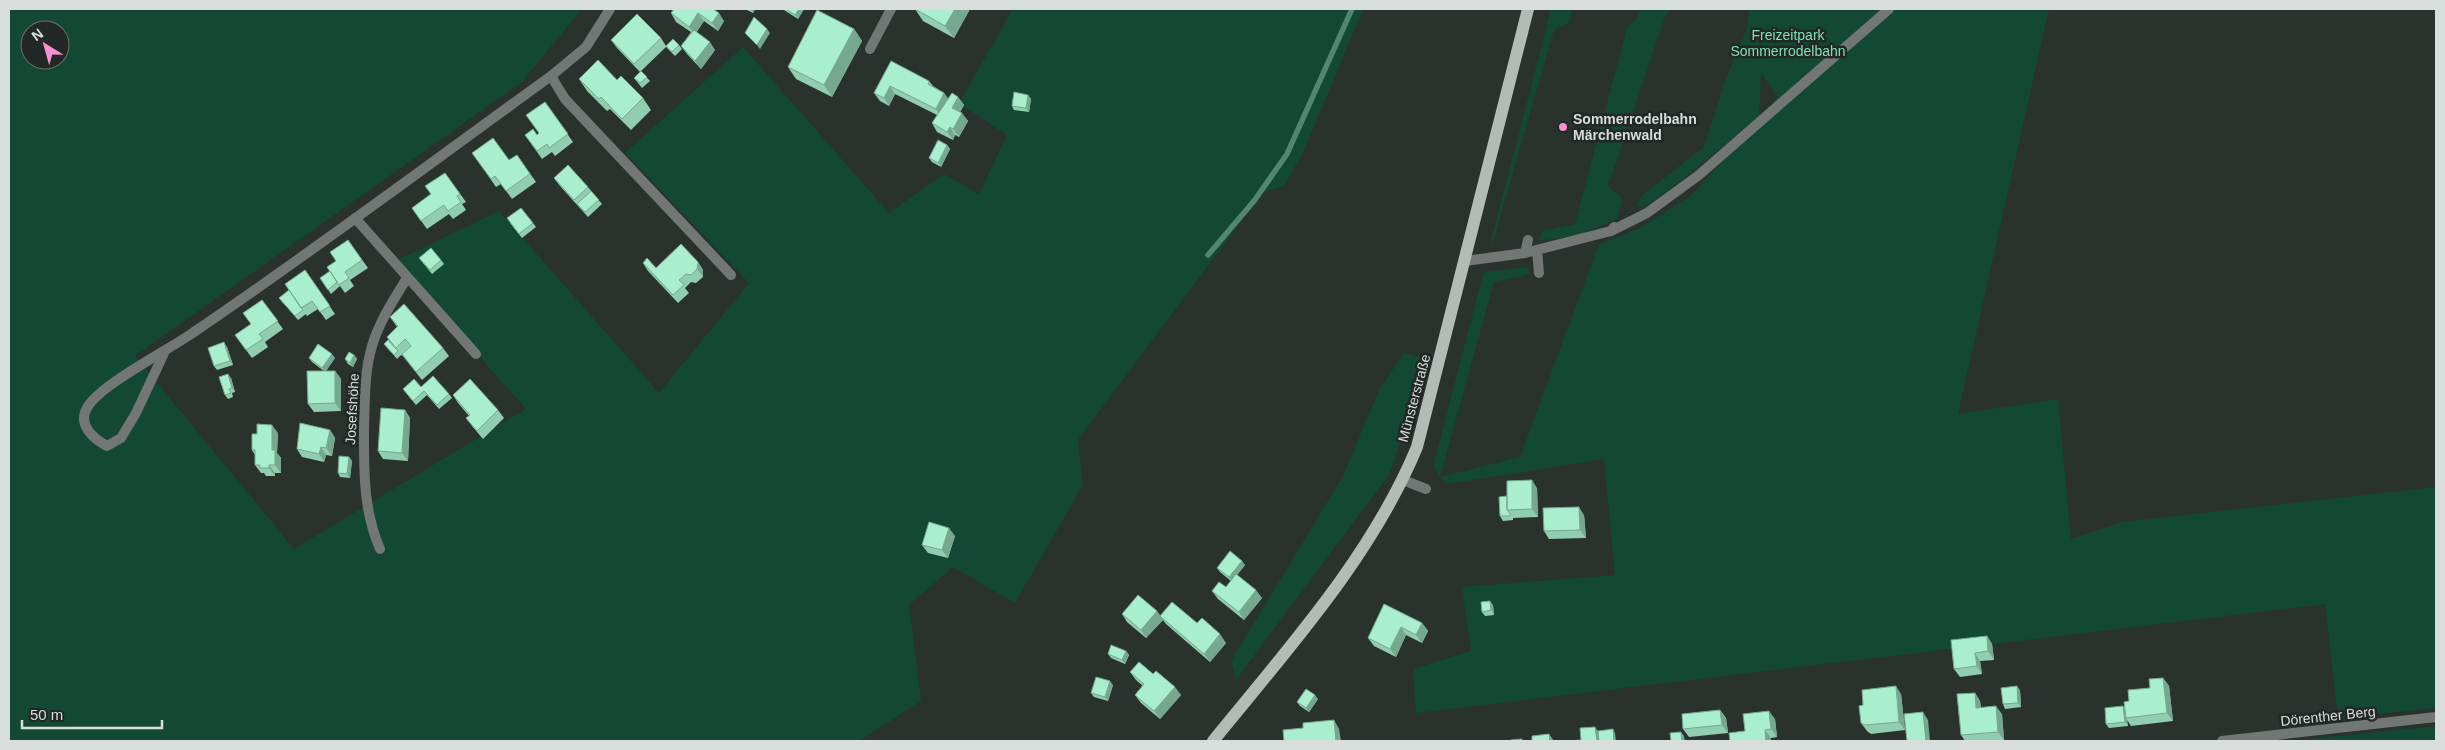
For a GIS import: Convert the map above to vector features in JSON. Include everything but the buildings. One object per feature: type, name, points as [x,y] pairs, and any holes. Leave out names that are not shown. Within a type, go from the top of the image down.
[{"type":"main road","name":"Münsterstraße","points":[[1213,741],[1343,577],[1376,530],[1403,480],[1417,447],[1528,9]]},
{"type":"street","points":[[165,352],[136,414],[121,438],[107,446],[94,439],[85,426],[85,410],[96,394],[165,352],[355,218],[550,76],[586,47],[610,9]]},
{"type":"street","points":[[870,49],[891,9]]},
{"type":"street","points":[[1465,261],[1524,253],[1611,231],[1647,213],[1699,175],[1888,9]]},
{"type":"street","points":[[550,76],[566,99],[731,275]]},
{"type":"street","points":[[355,218],[476,354]]},
{"type":"street","points":[[1611,231],[1620,220]]},
{"type":"street","points":[[1524,253],[1528,240]]},
{"type":"street","points":[[1537,250],[1539,273]]},
{"type":"street","name":"Josefshöhe","points":[[380,549],[369,515],[364,482],[365,387],[372,345],[390,306],[407,278]]},
{"type":"street","points":[[1403,480],[1426,489]]},
{"type":"street","name":"Dörenther Berg","points":[[2222,741],[2436,717]]},
{"type":"green space","points":[[9,9],[582,9],[522,82],[135,356],[294,549],[526,409],[395,261],[499,211],[659,393],[749,283],[625,153],[743,47],[889,213],[944,174],[979,194],[1007,135],[959,103],[1013,9],[1363,9],[1304,151],[1284,186],[1263,192],[1078,440],[1083,485],[1015,603],[953,567],[909,605],[921,701],[859,741],[9,741]]},
{"type":"green space","points":[[1551,9],[1572,9],[1570,22],[1554,30],[1493,242],[1491,241]]},
{"type":"green space","points":[[1640,9],[1672,9],[1666,14],[1608,186],[1623,199],[1617,219],[1579,235],[1539,241],[1542,231],[1575,224],[1627,28],[1637,18]]},
{"type":"green space","name":"Freizeitpark Sommerrodelbahn","points":[[1750,9],[2049,9],[1958,414],[2058,399],[2071,539],[2122,522],[2436,487],[2436,708],[2338,718],[2325,604],[1416,713],[1413,669],[1471,651],[1462,587],[1615,575],[1604,459],[1447,484],[1440,477],[1520,457],[1599,244],[1640,228],[1693,194],[1778,97],[1761,73],[1759,117],[1673,187],[1643,207],[1638,205],[1641,196],[1704,147],[1724,84],[1746,31]]},
{"type":"green space","points":[[1528,267],[1530,274],[1494,282],[1440,477],[1434,463],[1483,274],[1486,272]]},
{"type":"green space","points":[[1404,353],[1429,360],[1389,475],[1236,680],[1231,661],[1343,476],[1379,390]]},
{"type":"green space","points":[[2436,726],[2436,741],[2292,741]]},
{"type":"waterway","points":[[1208,255],[1254,201],[1287,154],[1352,9]]},
{"type":"place","name":"Sommerrodelbahn Märchenwald","points":[[1563,127]]}]
